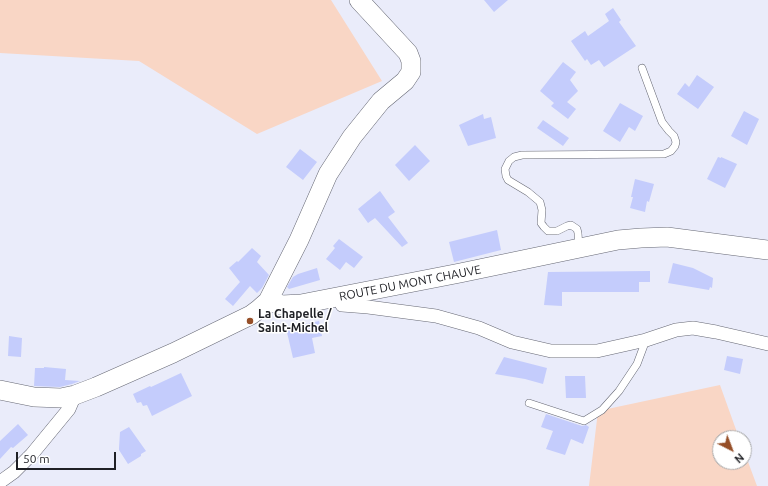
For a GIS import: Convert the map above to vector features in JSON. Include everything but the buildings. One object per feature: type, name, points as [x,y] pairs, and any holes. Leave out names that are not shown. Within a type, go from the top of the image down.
[{"type":"street","points":[[0,390],[34,397],[61,398],[75,395],[201,340],[251,315],[268,301],[299,240],[328,174],[352,137],[381,101],[405,81],[410,72],[411,61],[408,53],[359,0]]},
{"type":"street","name":"ROUTE DU MONT CHAUVE","points":[[268,301],[282,305],[301,304],[618,240],[667,238],[768,250]]},
{"type":"street","points":[[338,297],[342,305],[436,316],[479,328],[512,342],[551,351],[597,351],[646,340],[676,330],[694,328],[768,344]]},
{"type":"street","points":[[0,482],[14,472],[32,454],[70,409],[75,395]]},
{"type":"lane","points":[[578,248],[578,233],[576,229],[571,225],[557,231],[548,231],[542,223],[542,210],[540,202],[528,192],[508,180],[505,169],[509,161],[514,157],[522,155],[664,154],[671,151],[676,142],[674,136],[668,131],[662,122],[642,68]]},
{"type":"lane","points":[[529,403],[584,421],[602,410],[619,391],[637,364],[646,340]]},
{"type":"shaded area","points":[[0,0],[331,0],[382,81],[257,134],[139,61],[0,53]]},
{"type":"shaded area","points":[[720,385],[736,430],[712,430],[712,470],[751,470],[757,486],[589,486],[598,411]]},
{"type":"place","name":"La Chapelle / Saint-Michel","points":[[250,321]]}]
